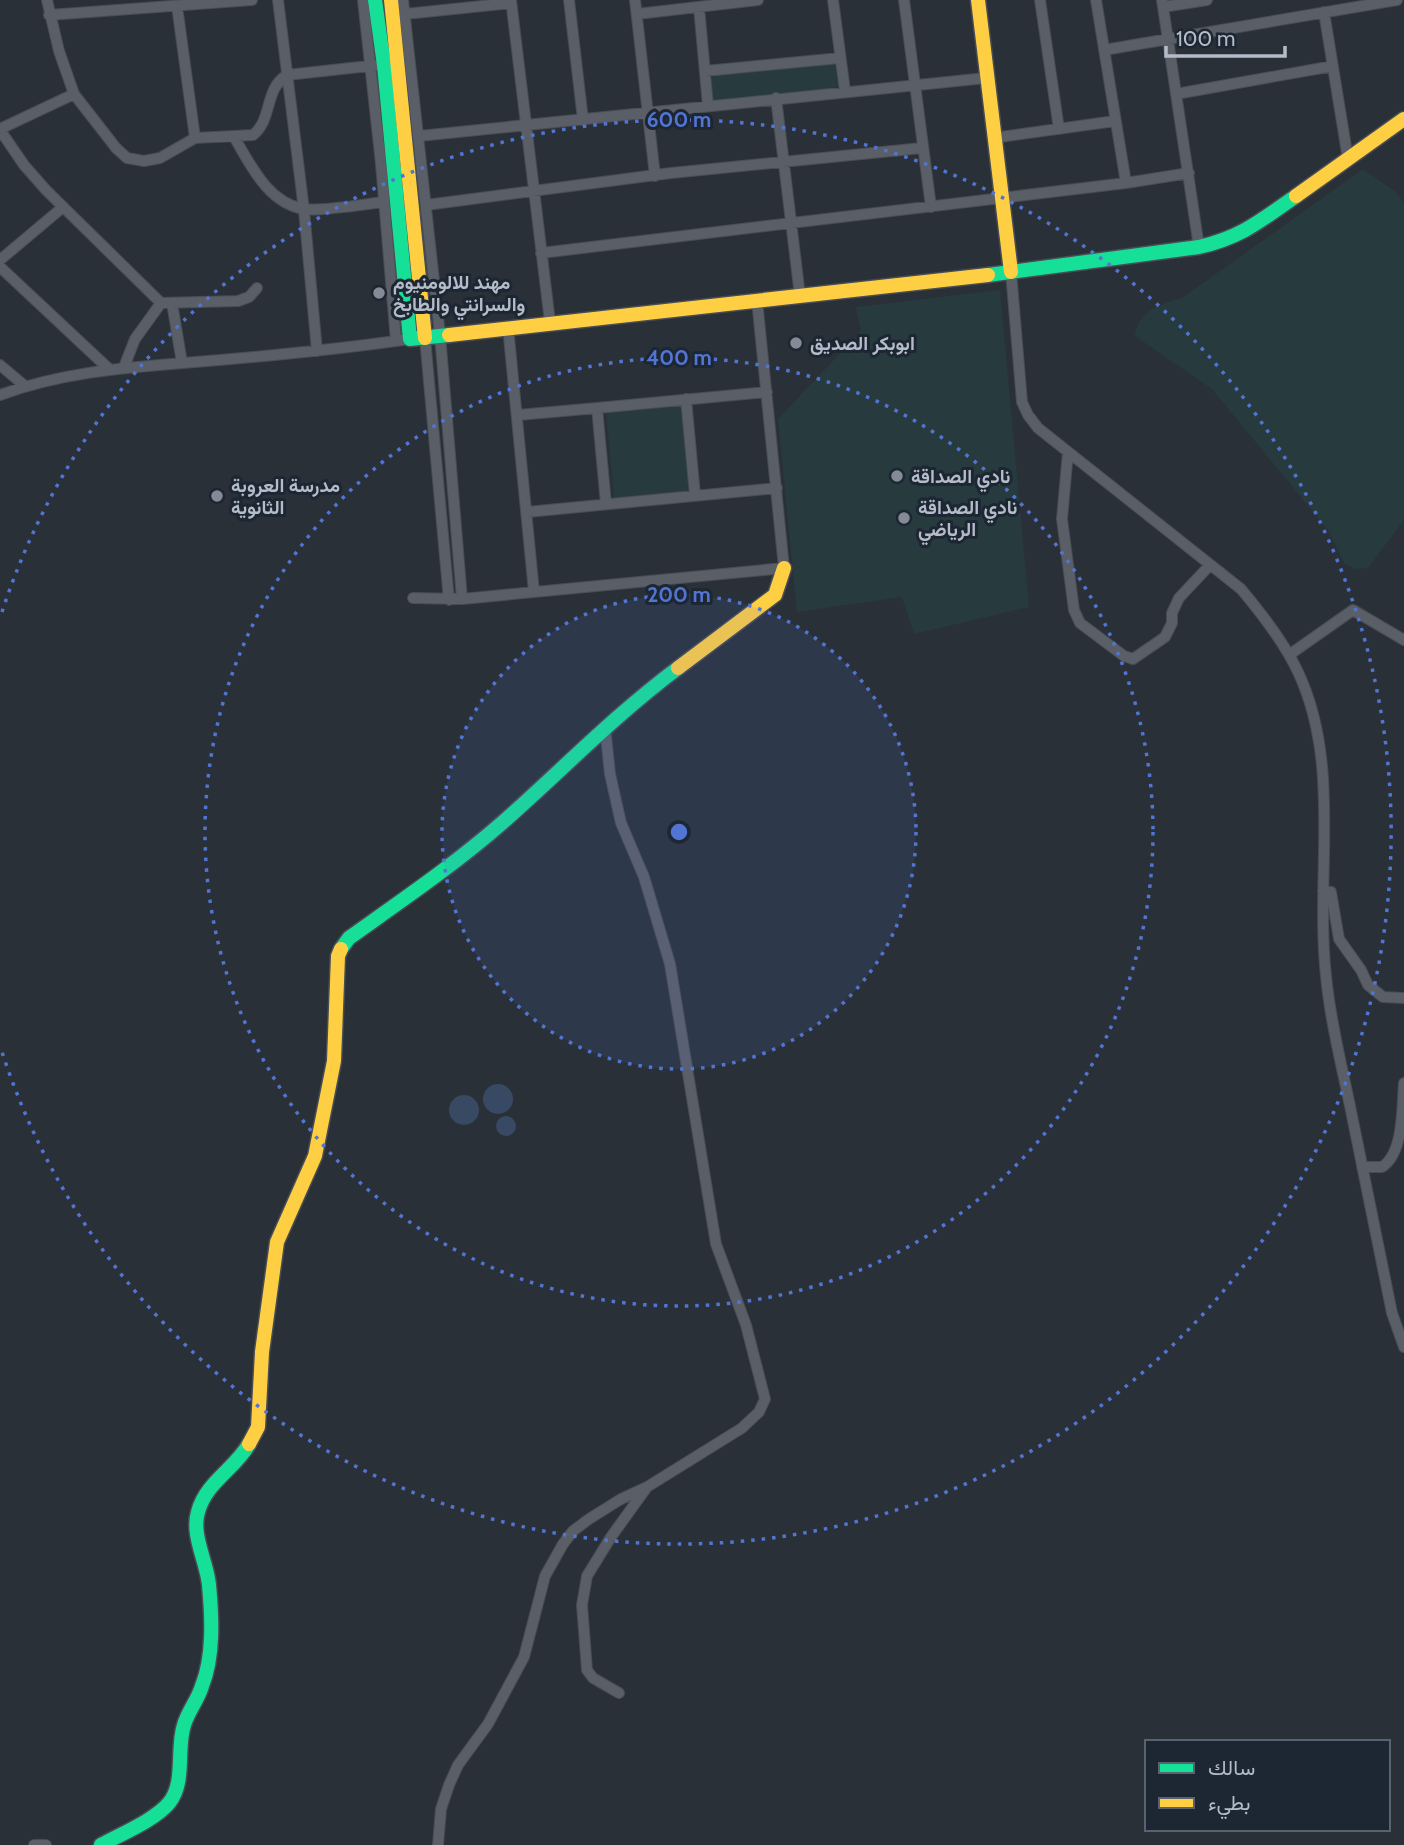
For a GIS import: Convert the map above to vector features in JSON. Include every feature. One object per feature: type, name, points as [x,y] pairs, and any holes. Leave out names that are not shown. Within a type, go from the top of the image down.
[{"type":"street","points":[[47,0],[49,15],[74,94],[127,158],[144,161],[160,158],[195,138],[248,136],[257,132],[275,84],[287,75],[391,64]]},
{"type":"street","points":[[49,15],[251,0]]},
{"type":"street","points":[[278,0],[317,351]]},
{"type":"street","points":[[363,0],[419,136],[440,335],[462,599]]},
{"type":"street","points":[[375,0],[391,64],[410,339]]},
{"type":"street","points":[[391,0],[391,64],[384,202],[410,339],[449,600]]},
{"type":"street","points":[[391,64],[405,14],[403,0]]},
{"type":"street","points":[[569,0],[583,120]]},
{"type":"street","points":[[635,0],[655,176]]},
{"type":"street","points":[[637,14],[758,0]]},
{"type":"street","points":[[833,0],[845,91]]},
{"type":"street","points":[[904,0],[931,207]]},
{"type":"street","points":[[978,0],[1000,199],[1011,272],[1022,402],[1028,415],[1038,428],[1241,589],[1259,610],[1289,655],[1311,705],[1318,741],[1323,806],[1325,975],[1392,1313],[1404,1347]]},
{"type":"street","points":[[1040,0],[1059,129]]},
{"type":"street","points":[[1096,0],[1126,183]]},
{"type":"street","points":[[1199,247],[1163,3],[1207,0]]},
{"type":"street","points":[[1318,0],[1333,66],[1348,159]]},
{"type":"street","points":[[1104,50],[1398,0]]},
{"type":"street","points":[[405,14],[511,1],[550,322]]},
{"type":"street","points":[[177,6],[195,138]]},
{"type":"street","points":[[699,7],[708,106]]},
{"type":"street","points":[[705,71],[840,58]]},
{"type":"street","points":[[1176,94],[1333,66]]},
{"type":"street","points":[[419,136],[914,83],[986,78]]},
{"type":"street","points":[[74,94],[0,129],[23,165],[63,207],[167,303],[182,363]]},
{"type":"street","points":[[776,98],[800,296]]},
{"type":"street","points":[[0,395],[63,376],[109,369],[317,351],[550,322],[1011,272],[1199,247],[1228,240],[1251,228],[1404,119]]},
{"type":"street","points":[[993,138],[1115,121]]},
{"type":"street","points":[[234,137],[267,189],[303,210],[384,202]]},
{"type":"street","points":[[426,205],[655,176],[922,148]]},
{"type":"street","points":[[541,253],[1000,199],[1189,173]]},
{"type":"street","points":[[0,260],[63,207]]},
{"type":"street","points":[[0,267],[109,369]]},
{"type":"street","points":[[124,368],[135,339],[167,303],[239,301],[257,288]]},
{"type":"street","points":[[102,1845],[161,1811],[171,1801],[177,1785],[183,1726],[203,1685],[211,1641],[209,1584],[198,1536],[197,1513],[208,1489],[244,1452],[258,1427],[262,1352],[277,1242],[315,1156],[332,1071],[340,950],[349,938],[480,842],[634,701],[775,595],[784,568],[757,300]]},
{"type":"street","points":[[508,327],[534,592]]},
{"type":"street","points":[[0,365],[25,386]]},
{"type":"street","points":[[518,415],[767,392]]},
{"type":"street","points":[[686,399],[695,495]]},
{"type":"street","points":[[597,408],[606,504]]},
{"type":"street","points":[[1068,452],[1062,519],[1074,610],[1080,623],[1124,656],[1133,659],[1166,637],[1179,598],[1210,565]]},
{"type":"street","points":[[527,512],[777,488]]},
{"type":"street","points":[[413,598],[462,599],[784,568]]},
{"type":"street","points":[[1289,655],[1353,610],[1404,640]]},
{"type":"street","points":[[438,1845],[441,1809],[457,1765],[488,1724],[524,1657],[545,1576],[554,1557],[573,1531],[621,1499],[647,1487],[743,1428],[759,1412],[766,1394],[746,1325],[716,1244],[670,964],[644,877],[621,823],[610,774],[605,727]]},
{"type":"street","points":[[1323,891],[1331,892],[1339,939],[1368,985],[1383,997],[1404,998]]},
{"type":"street","points":[[1362,1167],[1382,1167],[1392,1157],[1400,1130],[1404,1083]]},
{"type":"street","points":[[619,1693],[593,1678],[587,1670],[582,1595],[587,1576],[598,1557],[647,1487]]},
{"type":"street","points":[[34,1845],[46,1845]]},
{"type":"green space","points":[[836,61],[839,63],[841,81],[839,86],[832,89],[718,101],[713,99],[711,79],[716,74]]},
{"type":"green space","points":[[1363,169],[1397,193],[1404,203],[1404,520],[1368,568],[1356,569],[1345,564],[1328,530],[1212,389],[1135,336],[1141,320],[1151,310],[1182,298]]},
{"type":"green space","name":"نادي الصداقة الرياضي","points":[[1000,290],[1029,607],[914,634],[902,597],[797,612],[778,419],[861,331],[856,307]]},
{"type":"green space","points":[[683,404],[691,491],[614,498],[606,412]]},
{"type":"water","points":[[498,1084],[509,1088],[513,1099],[509,1110],[498,1114],[487,1110],[483,1099],[487,1088]]},
{"type":"water","points":[[464,1095],[475,1099],[479,1110],[475,1121],[464,1125],[453,1121],[449,1110],[453,1099]]},
{"type":"water","points":[[506,1116],[513,1119],[516,1126],[513,1133],[506,1136],[499,1133],[496,1126],[499,1119]]},
{"type":"traffic: fast","points":[[375,0],[384,65],[410,339],[449,335]]},
{"type":"traffic: fast","points":[[988,275],[1199,247],[1239,233],[1296,196]]},
{"type":"traffic: fast","points":[[341,949],[349,938],[484,838],[610,724],[678,668]]},
{"type":"traffic: fast","points":[[101,1845],[155,1815],[174,1795],[179,1775],[184,1725],[200,1691],[209,1662],[209,1585],[196,1521],[207,1492],[249,1444]]},
{"type":"traffic: slow","points":[[391,0],[425,338]]},
{"type":"traffic: slow","points":[[978,0],[1011,272]]},
{"type":"traffic: slow","points":[[1296,196],[1404,119]]},
{"type":"traffic: slow","points":[[449,335],[988,275]]},
{"type":"traffic: slow","points":[[678,668],[775,595],[784,568]]},
{"type":"traffic: slow","points":[[249,1444],[258,1427],[262,1352],[277,1242],[315,1156],[334,1061],[338,956],[341,949]]},
{"type":"place","name":"مهند للالومنيوم والسرانتي والطابخ","points":[[379,293]]},
{"type":"place","name":"ابوبكر الصديق","points":[[796,343]]},
{"type":"place","name":"نادي الصداقة","points":[[897,476]]},
{"type":"place","name":"مدرسة العروبة الثانوية","points":[[217,496]]},
{"type":"place","name":"نادي الصداقة الرياضي","points":[[904,518]]}]
